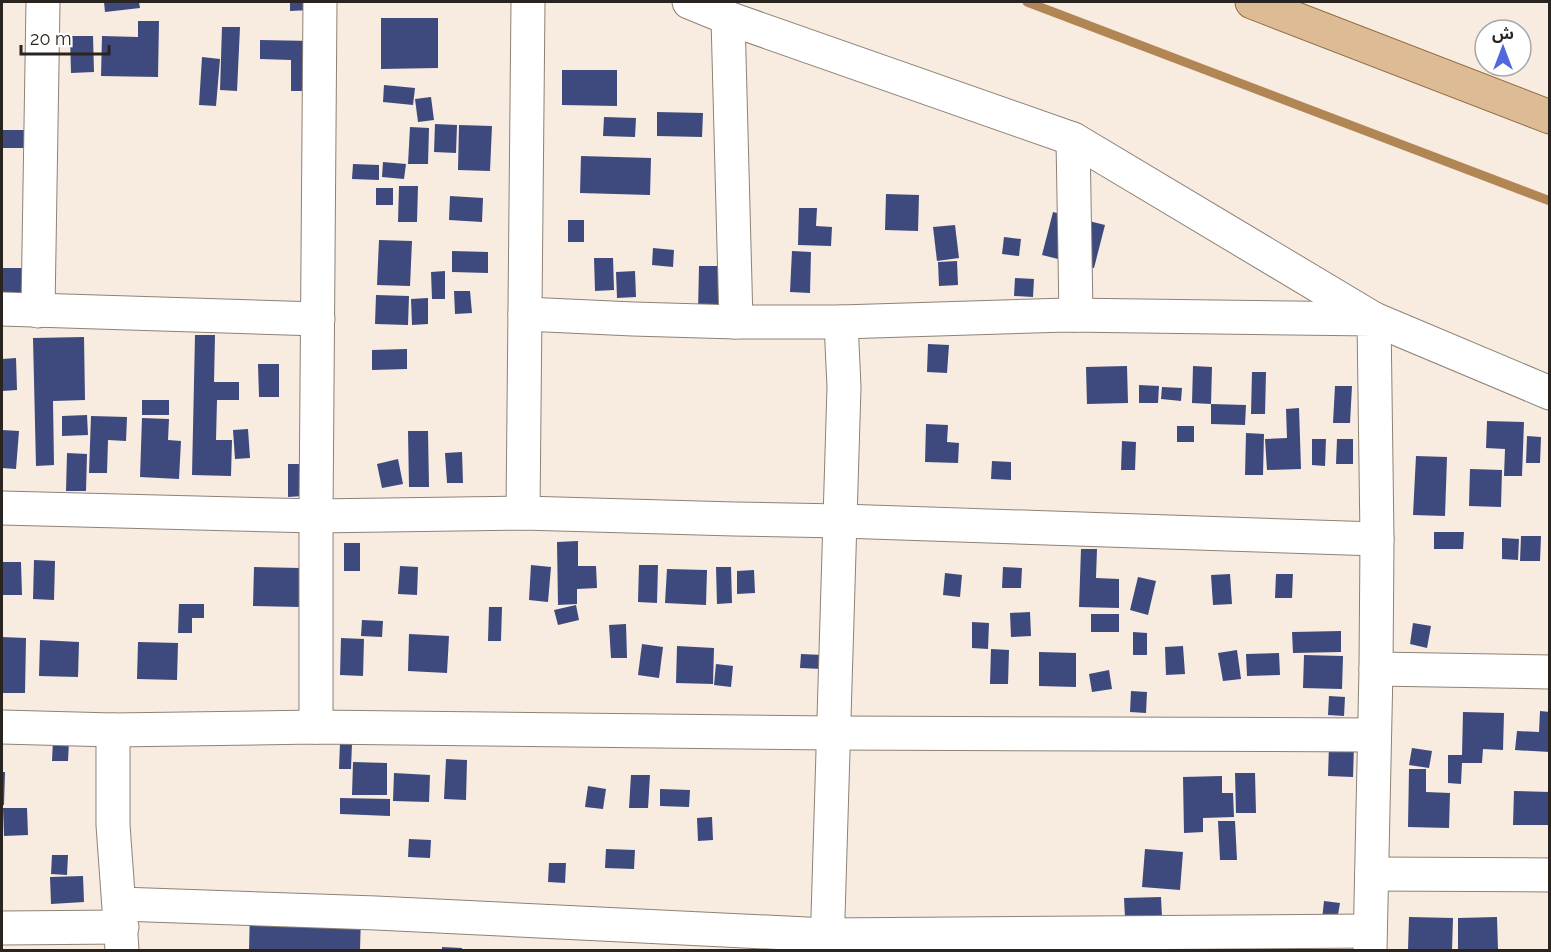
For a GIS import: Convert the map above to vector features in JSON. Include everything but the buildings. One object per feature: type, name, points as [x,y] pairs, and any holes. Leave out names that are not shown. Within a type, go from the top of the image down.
[{"type":"main road","points":[[1252,2],[1550,117]]},
{"type":"street","points":[[38,311],[43,2]]},
{"type":"street","points":[[316,727],[320,2]]},
{"type":"street","points":[[523,513],[528,2]]},
{"type":"street","points":[[690,2],[728,18],[1073,139],[1374,319],[1550,393]]},
{"type":"street","points":[[728,18],[736,322]]},
{"type":"street","points":[[1073,139],[1076,315]]},
{"type":"street","points":[[2,309],[318,319]]},
{"type":"street","points":[[525,314],[633,320],[736,322],[841,322],[1076,315],[1374,319]]},
{"type":"street","points":[[2,928],[121,927],[376,913],[827,943],[1370,941],[1377,539],[1374,319]]},
{"type":"street","points":[[827,943],[841,521],[844,387],[841,322]]},
{"type":"street","points":[[2,508],[316,516],[523,513],[1377,539]]},
{"type":"street","points":[[1376,669],[1550,672]]},
{"type":"street","points":[[2,727],[113,730],[316,727],[833,733],[1374,735]]},
{"type":"street","points":[[113,730],[113,825],[121,927]]},
{"type":"street","points":[[1371,874],[1550,875]]},
{"type":"waterway","points":[[1027,2],[1550,201]]}]
